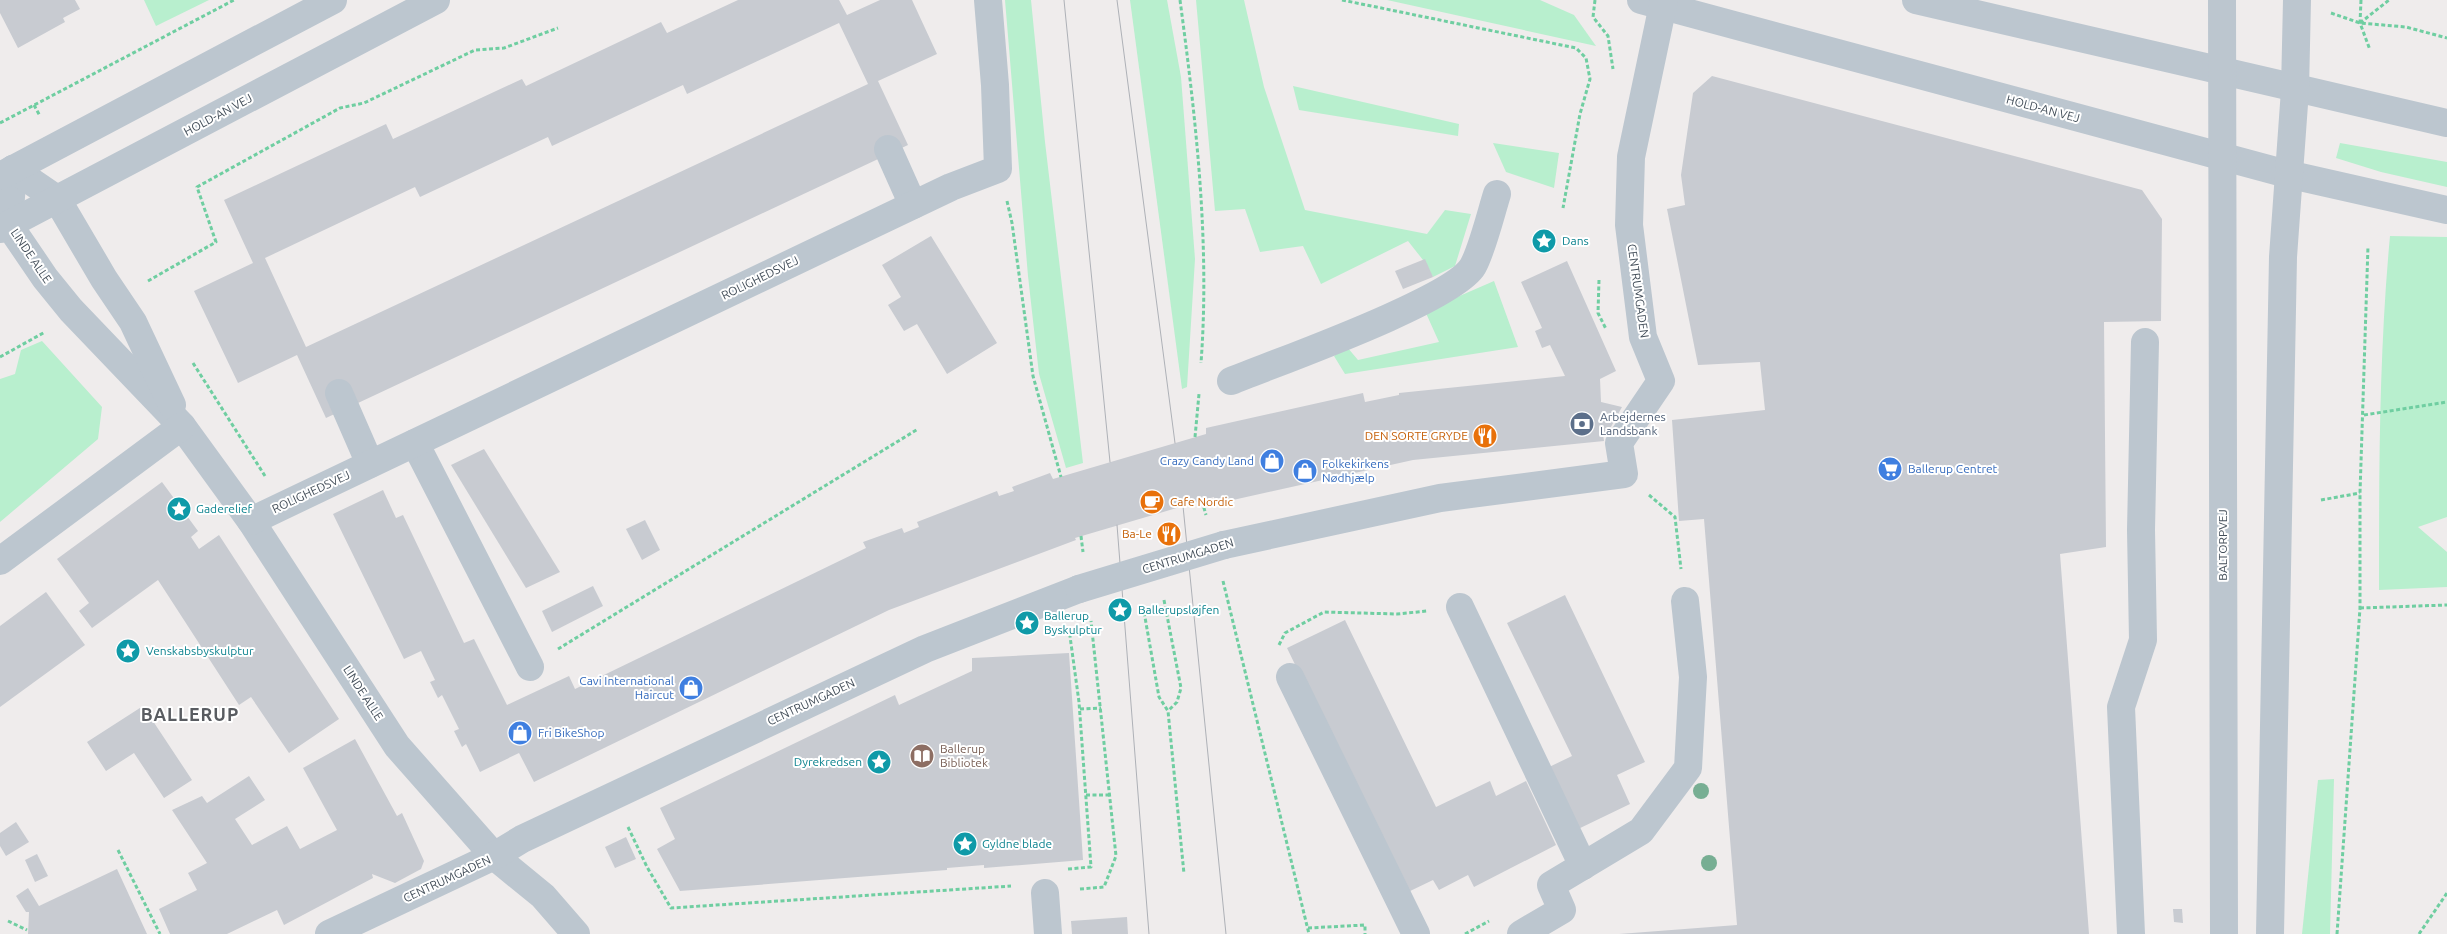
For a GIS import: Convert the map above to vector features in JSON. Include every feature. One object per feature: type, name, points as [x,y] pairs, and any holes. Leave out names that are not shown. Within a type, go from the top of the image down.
[{"type":"street","points":[[6,172],[333,0]]},
{"type":"street","name":"HOLD-AN VEJ","points":[[5,227],[436,0]]},
{"type":"street","points":[[988,0],[995,85],[998,169]]},
{"type":"street","points":[[1916,0],[2447,124]]},
{"type":"street","name":"BALTORPVEJ","points":[[2222,0],[2224,934]]},
{"type":"street","points":[[2270,934],[2282,257],[2295,90],[2297,0]]},
{"type":"street","name":"HOLD-AN VEJ","points":[[1656,2],[2287,174],[2447,210]]},
{"type":"street","name":"CENTRUMGADEN","points":[[329,934],[494,856],[522,839],[613,795],[925,648],[1084,600],[1224,545],[1440,498],[1624,474],[1618,443],[1662,381],[1643,337],[1629,225],[1631,157],[1656,2]]},
{"type":"street","points":[[888,149],[913,205]]},
{"type":"street","name":"ROLIGHEDSVEJ","points":[[251,521],[951,187],[998,169]]},
{"type":"street","name":"LINDE ALLE","points":[[182,426],[133,322],[104,279],[57,199],[6,172],[5,227],[70,310],[182,426],[251,521],[397,746],[494,856],[543,896],[576,934]]},
{"type":"street","points":[[1231,381],[1405,310],[1446,290],[1473,267],[1497,194]]},
{"type":"street","points":[[2131,934],[2121,707],[2143,640],[2141,530],[2145,342]]},
{"type":"street","points":[[339,393],[370,464]]},
{"type":"street","points":[[0,561],[182,426]]},
{"type":"street","points":[[415,443],[530,667]]},
{"type":"street","points":[[1520,934],[1562,910],[1551,885],[1641,831],[1688,768],[1693,677],[1686,601]]},
{"type":"street","points":[[1460,607],[1583,866]]},
{"type":"street","points":[[1290,677],[1416,934]]},
{"type":"street","points":[[1045,893],[1048,934]]},
{"type":"path","points":[[0,123],[234,0]]},
{"type":"path","points":[[1180,0],[1190,78],[1205,258],[1201,368]]},
{"type":"path","points":[[1342,0],[1576,48],[1586,58],[1590,79],[1580,114],[1563,208]]},
{"type":"path","points":[[2361,0],[2360,23],[2370,50]]},
{"type":"path","points":[[2360,23],[2389,0]]},
{"type":"path","points":[[2327,12],[2360,23],[2406,27],[2447,38]]},
{"type":"path","points":[[142,284],[216,242],[196,187],[340,108],[364,103],[474,50],[504,48],[558,28]]},
{"type":"path","points":[[998,169],[1012,223],[1033,376],[1061,477]]},
{"type":"path","points":[[2337,934],[2360,608],[2360,493],[2368,246]]},
{"type":"path","points":[[0,357],[40,336]]},
{"type":"path","points":[[1195,437],[1199,388]]},
{"type":"path","points":[[2364,415],[2447,402]]},
{"type":"path","points":[[530,667],[918,429]]},
{"type":"path","points":[[2321,500],[2360,493]]},
{"type":"path","points":[[1202,501],[1207,520]]},
{"type":"path","points":[[1675,517],[1686,601]]},
{"type":"path","points":[[1081,536],[1083,555]]},
{"type":"path","points":[[1222,576],[1309,934]]},
{"type":"path","points":[[613,795],[647,867],[671,908],[1032,884],[1045,893],[1104,887],[1116,856],[1101,708],[1084,600]]},
{"type":"path","points":[[2360,608],[2447,605]]},
{"type":"path","points":[[1290,677],[1278,647],[1285,633],[1324,612],[1397,614],[1460,607]]},
{"type":"path","points":[[1144,609],[1159,697],[1168,711],[1184,874]]},
{"type":"path","points":[[1168,618],[1181,688],[1177,702],[1168,711]]},
{"type":"path","points":[[1064,869],[1091,867],[1080,709],[1071,634]]},
{"type":"path","points":[[1080,709],[1101,708]]},
{"type":"path","points":[[1086,795],[1110,795]]},
{"type":"path","points":[[118,850],[160,934]]},
{"type":"path","points":[[2419,934],[2447,893]]},
{"type":"path","points":[[8,921],[27,930]]},
{"type":"path","points":[[1308,928],[1364,925],[1365,934]]},
{"type":"green space","points":[[144,0],[209,0],[156,26]]},
{"type":"green space","points":[[1005,0],[1031,0],[1045,142],[1083,463],[1066,468],[1039,374],[1028,276]]},
{"type":"green space","points":[[1130,0],[1167,0],[1181,77],[1195,259],[1187,387],[1182,389]]},
{"type":"green space","points":[[1196,0],[1244,0],[1264,87],[1305,210],[1427,234],[1445,210],[1471,214],[1455,266],[1433,277],[1408,241],[1321,284],[1303,246],[1260,252],[1245,209],[1215,211]]},
{"type":"green space","points":[[1387,0],[1540,0],[1574,15],[1596,46]]},
{"type":"green space","points":[[1293,86],[1459,124],[1458,136],[1299,110]]},
{"type":"green space","points":[[1493,143],[1559,153],[1554,188],[1506,172]]},
{"type":"green space","points":[[2340,143],[2447,162],[2447,187],[2381,172],[2336,158]]},
{"type":"green space","points":[[2390,236],[2447,237],[2447,517],[2418,527],[2447,552],[2447,587],[2379,590],[2382,368]]},
{"type":"green space","points":[[1494,281],[1518,347],[1345,374],[1334,356],[1347,347],[1358,360],[1439,342],[1425,311]]},
{"type":"green space","points":[[42,341],[102,407],[98,439],[0,522],[0,379],[15,374],[21,350]]},
{"type":"green space","points":[[2334,779],[2330,934],[2302,934],[2318,780]]},
{"type":"building","points":[[0,0],[75,0],[80,9],[63,18],[65,22],[18,48],[0,13]]},
{"type":"building","points":[[738,0],[839,0],[847,15],[880,0],[912,0],[937,54],[878,81],[908,145],[326,418],[297,355],[238,383],[194,291],[253,263],[224,200],[386,124],[393,139],[522,79],[526,86],[661,22],[667,33]],"holes":[[[839,23],[868,84],[306,347],[265,258],[415,187],[420,197],[548,137],[552,146],[683,85],[687,94]]]},
{"type":"building","name":"Ballerup Centret","points":[[1712,76],[2142,190],[2162,219],[2161,321],[2104,322],[2106,547],[2060,554],[2089,934],[1619,934],[1737,925],[1704,519],[1679,521],[1672,420],[1765,410],[1760,362],[1698,365],[1667,209],[1685,205],[1681,175],[1693,93]]},
{"type":"building","points":[[931,236],[997,343],[947,374],[917,324],[904,331],[888,305],[901,297],[882,265]]},
{"type":"building","points":[[1425,259],[1433,277],[1403,289],[1395,271]]},
{"type":"building","points":[[1567,261],[1616,371],[1600,379],[1601,402],[1622,407],[1607,434],[1603,434],[1604,441],[1413,460],[1215,504],[1214,497],[1075,538],[1076,540],[889,610],[534,782],[519,753],[480,772],[466,744],[462,747],[454,731],[459,729],[442,695],[438,698],[430,682],[435,680],[421,651],[404,659],[333,514],[383,490],[396,518],[403,515],[464,643],[474,639],[507,705],[569,676],[575,689],[866,548],[863,542],[902,528],[904,533],[919,527],[917,522],[997,491],[999,496],[1014,491],[1012,487],[1050,473],[1053,479],[1206,434],[1206,428],[1363,393],[1365,402],[1399,395],[1399,393],[1565,376],[1550,345],[1542,348],[1535,331],[1542,328],[1521,282]]},
{"type":"building","points":[[484,449],[560,572],[526,588],[451,465]]},
{"type":"building","points":[[162,482],[198,531],[191,537],[199,549],[219,535],[339,719],[289,753],[251,697],[239,705],[158,580],[92,628],[79,611],[89,603],[57,559]]},
{"type":"building","points":[[645,520],[660,550],[642,560],[626,529]]},
{"type":"building","points":[[593,586],[603,606],[552,632],[542,611]]},
{"type":"building","points":[[46,592],[85,645],[0,707],[0,626]]},
{"type":"building","points":[[1565,595],[1645,762],[1617,775],[1630,804],[1574,831],[1545,769],[1572,756],[1507,623]]},
{"type":"building","points":[[1345,620],[1436,807],[1490,781],[1496,796],[1526,781],[1556,845],[1474,887],[1468,875],[1439,890],[1433,880],[1406,893],[1287,648]]},
{"type":"building","name":"Ballerup Bibliotek","points":[[1069,653],[1083,860],[984,868],[984,865],[947,868],[947,870],[680,891],[657,849],[675,839],[660,808],[895,695],[899,705],[972,671],[972,658]]},
{"type":"building","points":[[143,706],[192,780],[164,798],[134,753],[106,771],[87,742]]},
{"type":"building","points":[[355,739],[397,816],[402,813],[424,861],[421,869],[395,883],[372,874],[373,878],[284,925],[277,910],[227,934],[170,934],[159,909],[197,890],[188,873],[207,863],[172,810],[202,796],[207,803],[249,776],[265,800],[235,819],[252,845],[287,826],[300,849],[337,830],[303,768]]},
{"type":"building","points":[[16,822],[29,842],[6,856],[0,846],[0,833]]},
{"type":"building","points":[[626,837],[636,859],[615,868],[605,847]]},
{"type":"building","points":[[37,854],[48,876],[35,882],[25,860]]},
{"type":"building","points":[[117,869],[147,934],[28,934],[29,912],[26,912],[16,896],[28,888],[39,906]]},
{"type":"building","points":[[2173,909],[2182,909],[2183,923],[2174,922]]},
{"type":"building","points":[[1127,917],[1128,934],[1072,934],[1071,921]]},
{"type":"tram line","points":[[1064,0],[1110,462]]},
{"type":"tram line","points":[[1117,0],[1175,443]]},
{"type":"tram line","points":[[1183,506],[1226,934]]},
{"type":"tram line","points":[[1117,525],[1149,934]]},
{"type":"place","name":"Dans","points":[[1544,241]]},
{"type":"place","name":"Arbejdernes Landsbank","points":[[1582,424]]},
{"type":"place","name":"DEN SORTE GRYDE","points":[[1485,436]]},
{"type":"place","name":"Crazy Candy Land","points":[[1272,461]]},
{"type":"place","name":"Ballerup Centret","points":[[1890,469]]},
{"type":"place","name":"Folkekirkens Nødhjælp","points":[[1305,471]]},
{"type":"place","name":"Cafe Nordic","points":[[1152,502]]},
{"type":"place","name":"Gaderelief","points":[[179,509]]},
{"type":"place","name":"Ba-Le","points":[[1169,534]]},
{"type":"place","name":"Ballerupsløjfen","points":[[1120,610]]},
{"type":"place","name":"Ballerup Byskulptur","points":[[1027,623]]},
{"type":"place","name":"Venskabsbyskulptur","points":[[128,651]]},
{"type":"place","name":"Cavi International Haircut","points":[[691,688]]},
{"type":"place","name":"Fri BikeShop","points":[[520,733]]},
{"type":"place","name":"Ballerup Bibliotek","points":[[922,756]]},
{"type":"place","name":"Dyrekredsen","points":[[879,762]]},
{"type":"place","name":"Gyldne blade","points":[[965,844]]},
{"type":"district","name":"BALLERUP","points":[[190,715]]}]
